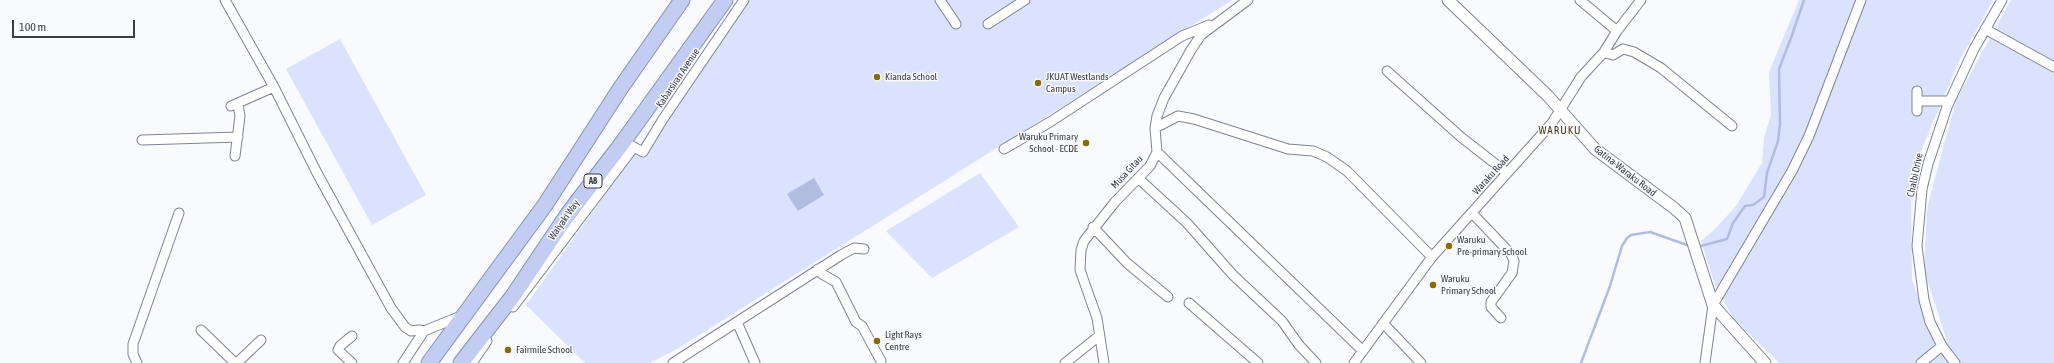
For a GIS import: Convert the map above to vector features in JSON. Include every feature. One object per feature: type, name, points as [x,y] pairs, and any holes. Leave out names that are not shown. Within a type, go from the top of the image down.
[{"type":"highway","points":[[429,363],[462,316],[545,205],[620,88],[682,0]]},
{"type":"highway","name":"Waiyaki Way","points":[[461,363],[513,296],[568,214],[628,144],[725,0]]},
{"type":"street","points":[[225,0],[274,87],[317,174],[391,308],[405,327],[411,331],[424,331],[462,316]]},
{"type":"street","name":"Kabarsiran Avenue","points":[[628,144],[643,152],[663,119],[744,0]]},
{"type":"street","points":[[940,0],[956,24]]},
{"type":"street","points":[[988,24],[1025,0]]},
{"type":"street","name":"Musa Gitau","points":[[1104,359],[1099,336],[1098,318],[1080,270],[1081,250],[1084,241],[1093,227],[1150,166],[1157,152],[1155,128],[1157,116],[1164,98],[1184,61],[1201,35],[1248,0]]},
{"type":"street","name":"Gatina-Waraku Road","points":[[1448,0],[1548,96],[1595,149],[1674,208],[1685,218],[1713,305],[1765,363]]},
{"type":"street","points":[[1580,0],[1617,31]]},
{"type":"street","name":"Waraku Road","points":[[1354,363],[1432,257],[1552,123],[1581,77],[1604,52],[1617,31],[1641,0]]},
{"type":"street","points":[[1705,363],[1713,305],[1792,171],[1808,136],[1861,0]]},
{"type":"street","name":"Chalbi Drive","points":[[1955,363],[1942,346],[1930,322],[1924,300],[1917,246],[1922,190],[1933,146],[1949,101],[1960,76],[2002,0]]},
{"type":"street","points":[[1004,149],[1050,122],[1182,36],[1216,23]]},
{"type":"street","points":[[1985,29],[2054,67]]},
{"type":"street","points":[[1604,52],[1613,55],[1623,49],[1634,52],[1660,68],[1732,126]]},
{"type":"street","points":[[1387,71],[1461,137],[1507,173]]},
{"type":"street","points":[[235,156],[240,116],[234,105],[274,87]]},
{"type":"street","points":[[1917,91],[1917,111]]},
{"type":"street","points":[[1917,101],[1949,101]]},
{"type":"street","points":[[1155,128],[1178,116],[1194,119],[1288,149],[1313,151],[1328,156],[1347,171],[1432,257]]},
{"type":"street","points":[[142,140],[238,137]]},
{"type":"street","points":[[472,363],[628,144]]},
{"type":"street","points":[[1157,152],[1363,351]]},
{"type":"street","points":[[1138,178],[1187,222],[1233,275],[1282,321],[1299,345],[1316,363]]},
{"type":"street","points":[[137,363],[133,354],[133,344],[178,213]]},
{"type":"street","points":[[1472,213],[1511,254],[1514,261],[1512,273],[1491,302],[1492,307],[1501,318]]},
{"type":"street","points":[[1093,227],[1127,263],[1168,297]]},
{"type":"street","points":[[673,363],[854,248],[864,249]]},
{"type":"street","points":[[818,270],[836,282],[856,322],[862,326],[881,361]]},
{"type":"street","points":[[1189,303],[1258,363]]},
{"type":"street","points":[[737,322],[755,363]]},
{"type":"street","points":[[1384,323],[1421,363]]},
{"type":"street","points":[[201,330],[236,363],[246,352],[261,340]]},
{"type":"street","points":[[402,363],[424,331]]},
{"type":"street","points":[[352,336],[340,346],[338,350],[352,363]]},
{"type":"street","points":[[1065,363],[1099,336]]},
{"type":"street","points":[[1921,363],[1942,346]]},
{"type":"shaded area","points":[[744,0],[1232,0],[677,349],[650,363],[585,363],[526,305]]},
{"type":"shaded area","points":[[1799,0],[1993,0],[1960,59],[1920,153],[1911,196],[1912,280],[1936,345],[1915,363],[1779,363],[1734,319],[1716,288],[1701,241],[1714,230],[1736,206],[1762,163],[1764,138],[1771,115],[1769,72]]},
{"type":"shaded area","points":[[2011,0],[2054,0],[2054,363],[1930,363],[1941,354],[1947,341],[1924,270],[1927,208],[1956,100]]},
{"type":"shaded area","points":[[340,39],[426,195],[372,225],[286,69]]},
{"type":"shaded area","points":[[980,173],[1019,227],[932,278],[886,231]]},
{"type":"shaded area","points":[[814,178],[824,195],[798,211],[787,194]]},
{"type":"waterway","points":[[1697,247],[1727,239],[1733,223],[1745,206],[1753,205],[1764,197],[1767,173],[1778,141],[1780,124],[1779,69],[1804,0]]},
{"type":"waterway","points":[[1581,363],[1610,286],[1622,246],[1627,238],[1631,235],[1650,232],[1690,246]]},
{"type":"place","name":"Kianda School","points":[[877,77]]},
{"type":"place","name":"JKUAT Westlands Campus","points":[[1038,83]]},
{"type":"place","name":"Waruku Primary School - ECDE","points":[[1086,143]]},
{"type":"place","name":"Waruku Pre-primary School","points":[[1449,246]]},
{"type":"place","name":"Waruku Primary School","points":[[1433,285]]},
{"type":"place","name":"Light Rays Centre","points":[[877,341]]},
{"type":"place","name":"Fairmile School","points":[[508,350]]},
{"type":"district","name":"WARUKU","points":[[1560,131]]}]
